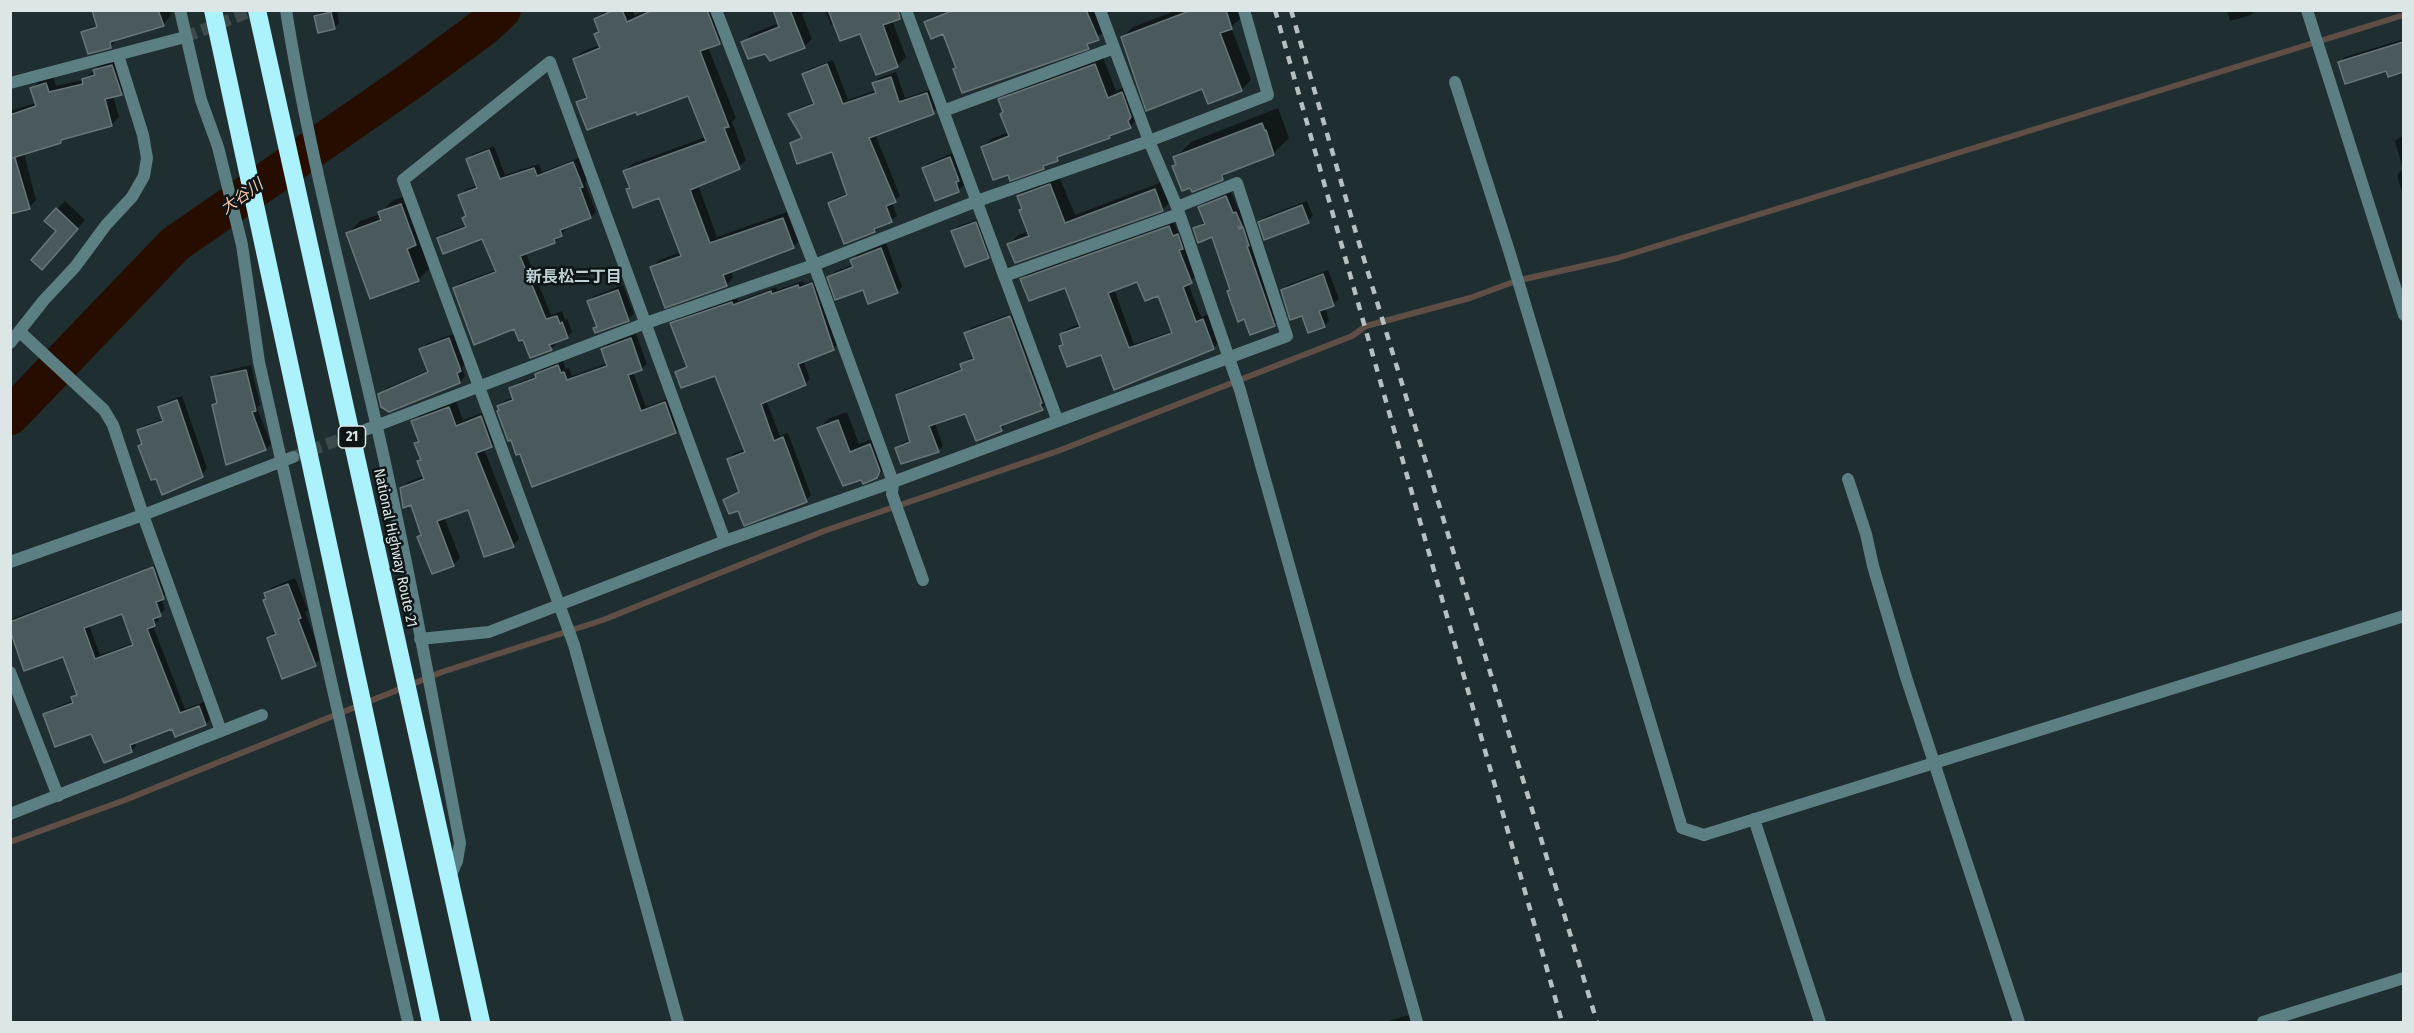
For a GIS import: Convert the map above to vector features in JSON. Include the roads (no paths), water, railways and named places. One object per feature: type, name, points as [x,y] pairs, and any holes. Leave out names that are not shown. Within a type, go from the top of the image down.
[{"type":"highway","points":[[213,10],[431,1023]]},
{"type":"highway","name":"National Highway Route 21","points":[[258,10],[481,1023]]},
{"type":"street","points":[[180,10],[201,100],[218,147],[242,245],[259,362],[288,459],[335,701],[408,1023]]},
{"type":"street","points":[[286,10],[299,93],[371,428],[420,639],[460,843],[457,861],[449,880]]},
{"type":"street","points":[[716,10],[814,265],[922,580]]},
{"type":"street","points":[[906,10],[1057,420]]},
{"type":"street","points":[[1100,10],[1178,211],[1240,390],[1417,1023]]},
{"type":"street","points":[[371,428],[646,323],[814,265],[977,201],[1149,141],[1268,95],[1244,10]]},
{"type":"street","points":[[2307,10],[2403,315]]},
{"type":"street","points":[[10,82],[185,37]]},
{"type":"street","points":[[943,111],[1114,48]]},
{"type":"street","points":[[10,343],[44,300],[75,267],[106,225],[132,197],[144,176],[147,158],[143,135],[118,55]]},
{"type":"street","points":[[678,1023],[574,645],[403,180],[550,62],[725,541]]},
{"type":"street","points":[[1455,82],[1510,254],[1528,321],[1682,828],[1704,835],[2403,616]]},
{"type":"street","points":[[420,639],[489,632],[725,541],[892,488],[1057,420],[1230,362],[1287,336],[1237,183],[1178,211],[1004,276]]},
{"type":"street","points":[[20,332],[104,410],[113,425],[221,731]]},
{"type":"street","points":[[10,562],[143,515],[288,459]]},
{"type":"street","points":[[1848,479],[1866,534],[1873,566],[1906,677],[2019,1023]]},
{"type":"street","points":[[10,672],[58,796]]},
{"type":"street","points":[[10,814],[262,715]]},
{"type":"street","points":[[1754,819],[1820,1023]]},
{"type":"street","points":[[2263,1023],[2403,978]]},
{"type":"waterway","points":[[477,10],[485,26]]},
{"type":"waterway","name":"大谷川","points":[[10,416],[175,244],[412,80],[485,26],[502,10]]},
{"type":"waterway","points":[[10,842],[125,800],[442,672],[603,620],[824,531],[1058,451],[1352,336],[1366,326],[1470,298],[1516,281],[1618,258],[2404,15]]},
{"type":"tunnel","points":[[185,37],[254,10]]},
{"type":"tunnel","points":[[293,457],[357,433]]},
{"type":"railway","points":[[1275,10],[1562,1022]]},
{"type":"railway","points":[[1291,10],[1356,233],[1597,1022]]},
{"type":"district","name":"新長松二丁目","points":[[574,278]]}]
